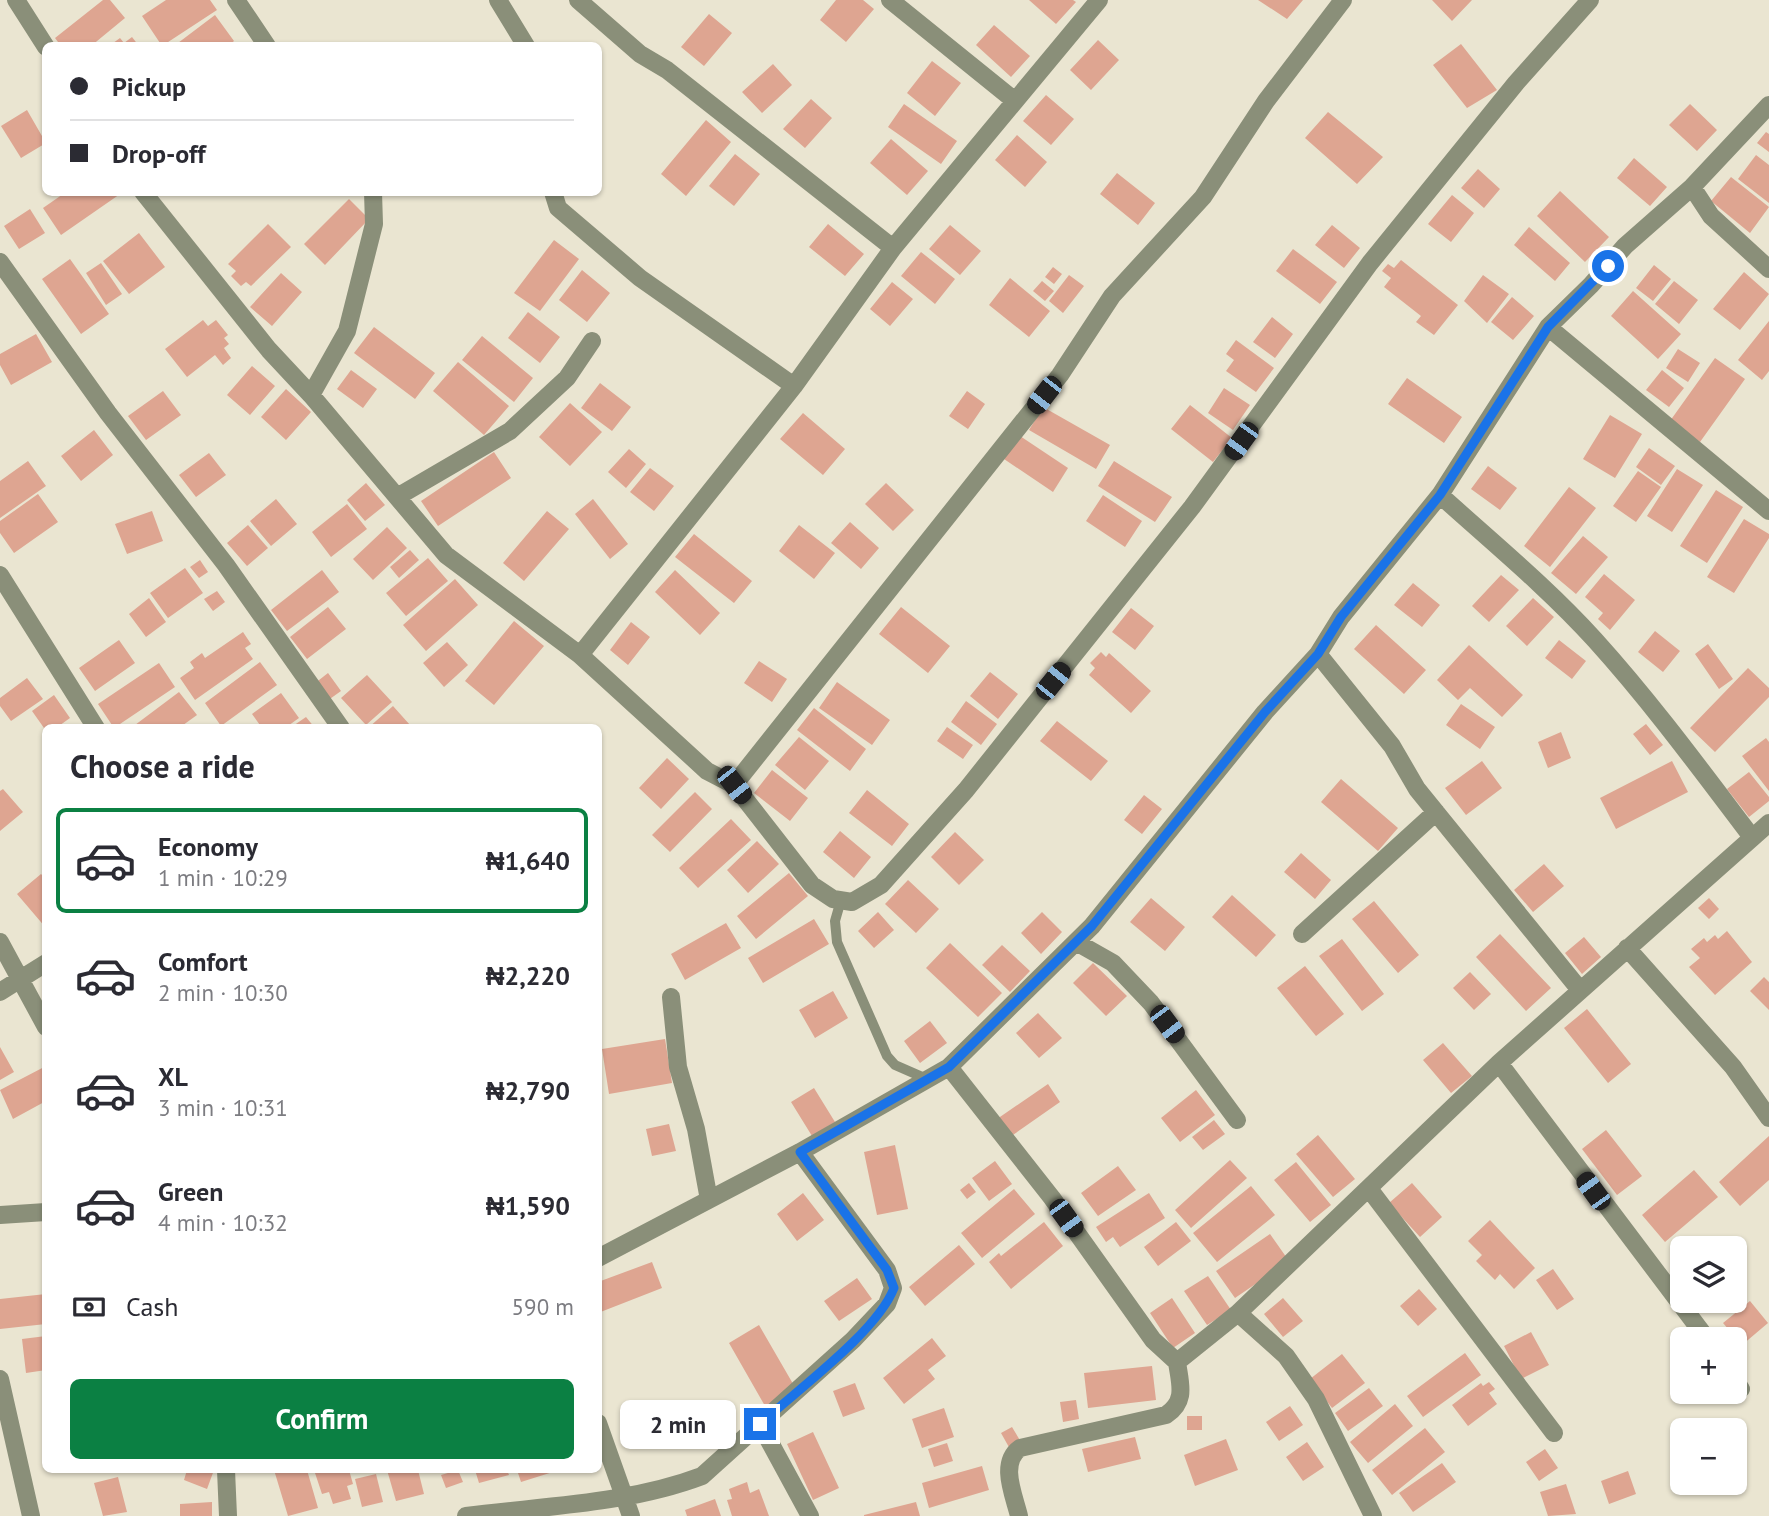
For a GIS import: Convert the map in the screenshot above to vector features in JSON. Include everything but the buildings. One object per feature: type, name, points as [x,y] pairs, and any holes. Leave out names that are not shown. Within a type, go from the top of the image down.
[{"type":"street","points":[[16,0],[43,42]]},
{"type":"street","points":[[236,0],[264,42]]},
{"type":"street","points":[[498,0],[524,42]]},
{"type":"street","points":[[578,0],[640,54],[667,70],[893,248]]},
{"type":"street","points":[[890,0],[1015,101]]},
{"type":"street","points":[[580,654],[794,386],[893,248],[1099,0]]},
{"type":"street","points":[[734,785],[1060,375],[1112,296],[1203,197],[1266,101],[1343,0]]},
{"type":"street","points":[[146,196],[269,350],[311,395],[446,555],[580,654],[707,771],[734,785],[812,885],[832,899],[852,902],[881,885],[966,790],[1192,507],[1370,263],[1516,83],[1590,0]]},
{"type":"street","points":[[602,1256],[800,1152],[949,1067],[1076,942],[1265,712],[1318,654],[1341,617],[1440,495],[1548,327],[1591,285],[1625,246],[1692,187],[1769,105]]},
{"type":"street","points":[[1692,187],[1711,216],[1769,269]]},
{"type":"street","points":[[311,395],[347,331],[374,224],[373,196]]},
{"type":"street","points":[[554,196],[558,208],[640,278],[794,386]]},
{"type":"street","points":[[0,262],[107,413],[226,565],[338,724]]},
{"type":"street","points":[[1548,327],[1769,511]]},
{"type":"street","points":[[397,497],[510,431],[567,377],[592,341]]},
{"type":"street","points":[[1177,1362],[1238,1314],[1370,1190],[1499,1063],[1763,830],[1661,718],[1595,639],[1528,573],[1440,495]]},
{"type":"street","points":[[0,575],[93,724]]},
{"type":"street","points":[[1318,654],[1392,746],[1417,789],[1580,990]]},
{"type":"street","points":[[1302,934],[1436,812]]},
{"type":"street","points":[[0,942],[42,1020]]},
{"type":"street","points":[[1076,942],[1113,963],[1151,1003],[1237,1120]]},
{"type":"street","points":[[1627,948],[1733,1067],[1769,1118]]},
{"type":"street","points":[[0,992],[42,965]]},
{"type":"street","points":[[671,997],[678,1067],[696,1129],[709,1200]]},
{"type":"street","points":[[1499,1063],[1698,1327]]},
{"type":"street","points":[[949,1067],[1052,1198],[1153,1340],[1177,1362],[1182,1396],[1177,1408],[1166,1415],[1020,1448],[1013,1454],[1010,1458],[1011,1483],[1019,1516]]},
{"type":"street","points":[[466,1516],[625,1496],[677,1485],[702,1476],[853,1340],[887,1304],[894,1288],[887,1270],[800,1152]]},
{"type":"street","points":[[1370,1190],[1554,1433]]},
{"type":"street","points":[[0,1215],[42,1212]]},
{"type":"street","points":[[1238,1314],[1286,1356],[1316,1399],[1373,1516]]},
{"type":"street","points":[[0,1379],[32,1516]]},
{"type":"street","points":[[760,1424],[810,1516]]},
{"type":"street","points":[[602,1434],[631,1516]]},
{"type":"street","points":[[226,1473],[228,1516]]},
{"type":"lane","points":[[841,900],[835,921],[837,942],[887,1056],[895,1065],[927,1080]]},
{"type":"route","points":[[760,1424],[853,1340],[887,1304],[894,1288],[887,1270],[800,1152],[949,1067],[1092,926],[1265,712],[1318,654],[1341,617],[1440,495],[1522,362],[1548,327],[1608,266]]}]
